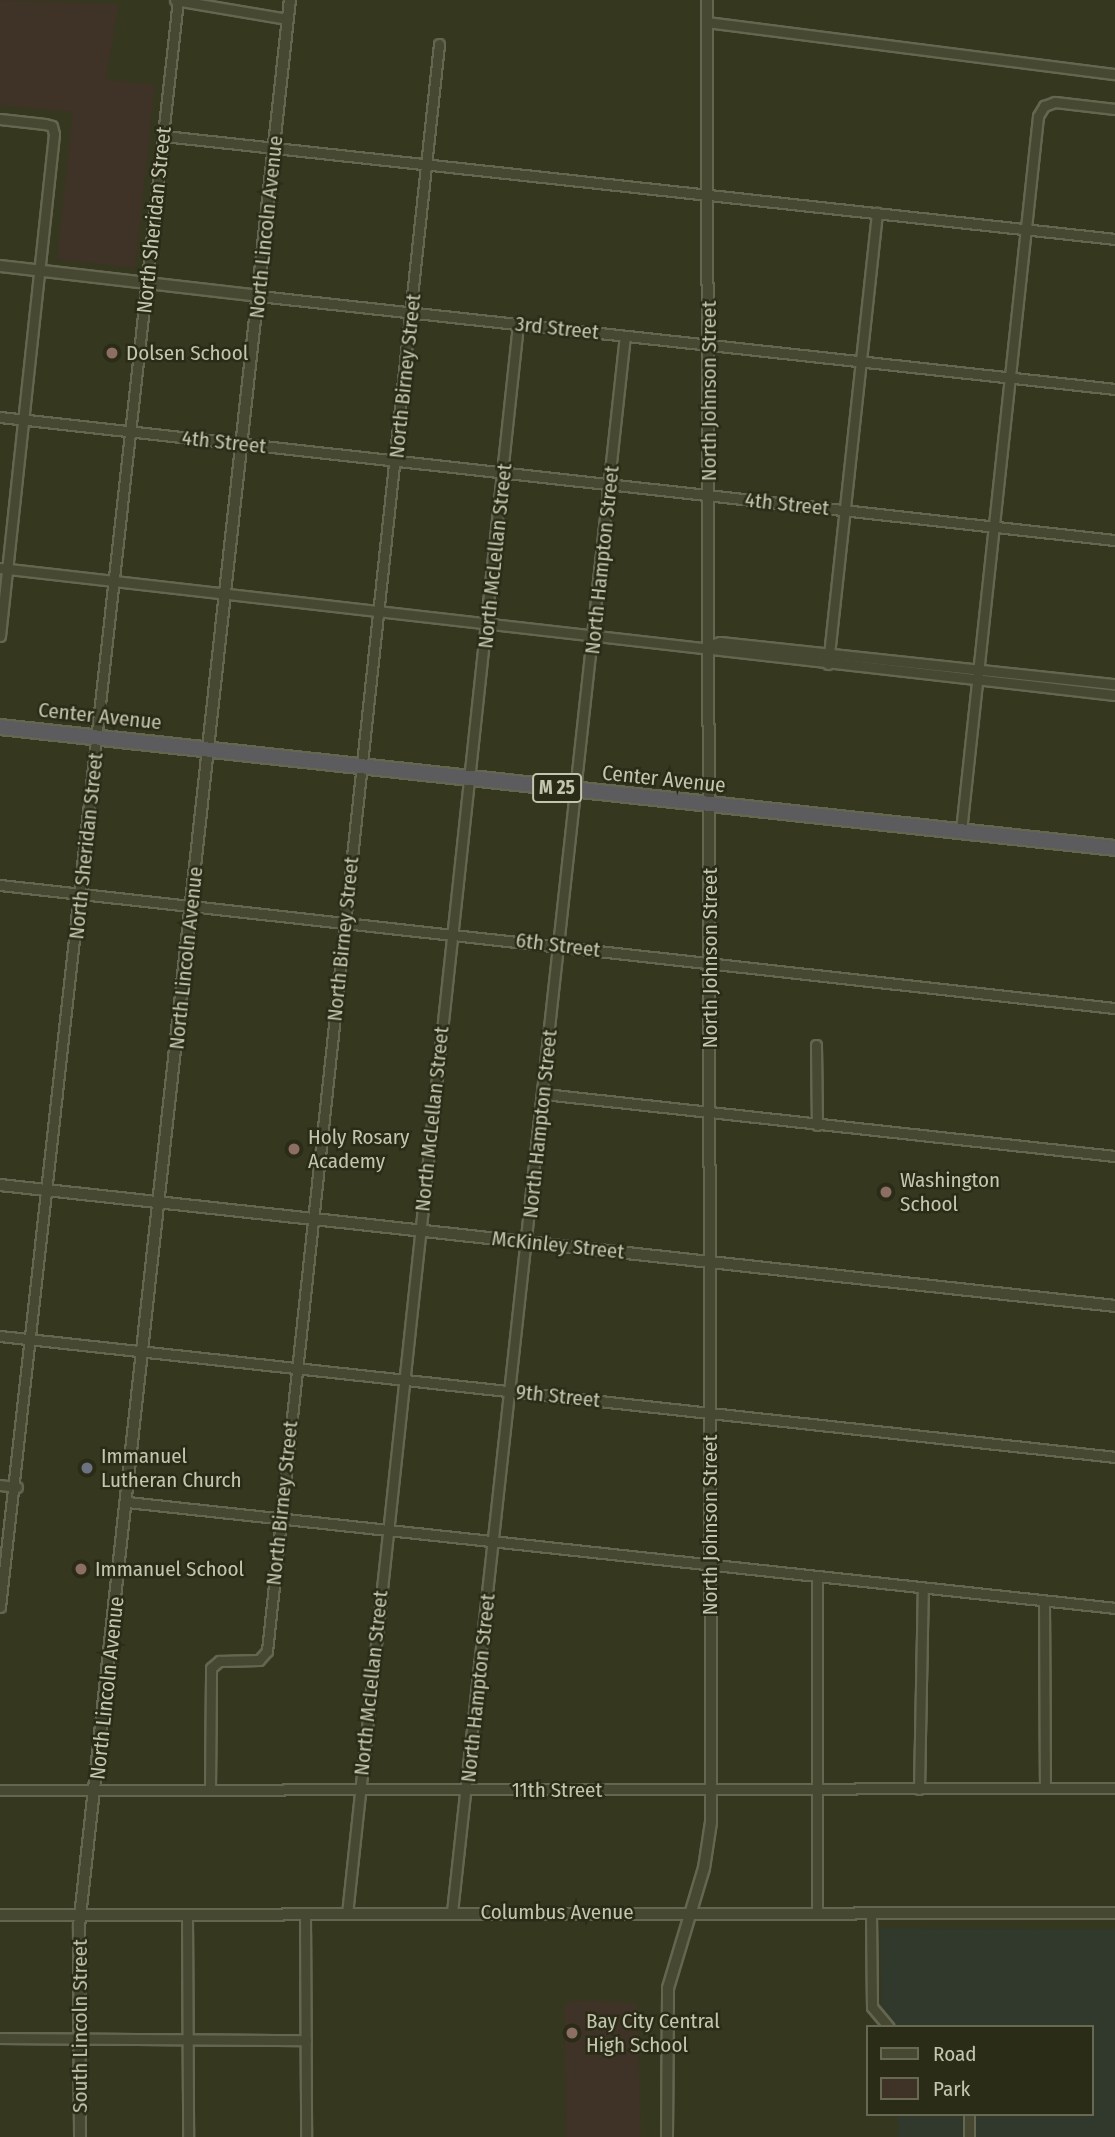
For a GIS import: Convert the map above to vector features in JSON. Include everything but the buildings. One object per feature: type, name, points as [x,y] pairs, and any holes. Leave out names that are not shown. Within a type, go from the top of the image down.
[{"type":"highway","name":"Center Avenue","points":[[0,727],[1115,848]]},
{"type":"street","points":[[177,0],[287,19]]},
{"type":"street","name":"North Sheridan Street","points":[[0,1607],[17,1487],[177,0]]},
{"type":"street","name":"North Lincoln Avenue","points":[[82,1915],[289,0]]},
{"type":"street","name":"North Johnson Street","points":[[667,2137],[668,1988],[708,1843],[710,1790],[707,0]]},
{"type":"street","points":[[707,22],[1115,74]]},
{"type":"street","name":"North Birney Street","points":[[209,1790],[211,1668],[219,1661],[259,1660],[267,1651],[439,44]]},
{"type":"street","points":[[961,831],[1038,116],[1044,106],[1055,102],[1115,109]]},
{"type":"street","points":[[0,119],[45,124],[52,126],[54,134],[24,420],[4,568],[0,636]]},
{"type":"street","points":[[164,136],[1115,239]]},
{"type":"street","points":[[828,664],[877,213]]},
{"type":"street","name":"3rd Street","points":[[0,266],[1115,389]]},
{"type":"street","name":"North McLellan Street","points":[[347,1914],[386,1531],[488,622],[518,324]]},
{"type":"street","name":"North Hampton Street","points":[[452,1912],[578,790],[625,336]]},
{"type":"street","name":"4th Street","points":[[0,417],[1115,540]]},
{"type":"street","points":[[4,568],[707,646],[720,652],[1115,695]]},
{"type":"street","points":[[707,646],[720,642],[1115,684]]},
{"type":"street","name":"6th Street","points":[[0,885],[1115,1008]]},
{"type":"street","points":[[816,1045],[817,1125]]},
{"type":"street","points":[[544,1094],[1115,1156]]},
{"type":"street","name":"McKinley Street","points":[[0,1185],[1115,1306]]},
{"type":"street","name":"9th Street","points":[[0,1336],[1115,1457]]},
{"type":"street","points":[[0,1485],[17,1487]]},
{"type":"street","points":[[127,1502],[1115,1608]]},
{"type":"street","points":[[817,1577],[817,1913]]},
{"type":"street","points":[[919,1789],[923,1589]]},
{"type":"street","points":[[1044,1601],[1045,1788]]},
{"type":"street","name":"11th Street","points":[[0,1790],[1115,1788]]},
{"type":"street","name":"Columbus Avenue","points":[[0,1915],[452,1912],[1115,1913]]},
{"type":"street","points":[[871,1913],[872,2007],[887,2025]]},
{"type":"street","points":[[187,1914],[188,2137]]},
{"type":"street","points":[[305,1914],[306,2137]]},
{"type":"street","name":"South Lincoln Street","points":[[80,2137],[82,1915]]},
{"type":"street","points":[[0,2038],[306,2040]]},
{"type":"street","points":[[969,2116],[970,2137]]},
{"type":"shaded area","points":[[880,1928],[1115,1929],[1115,2137],[898,2137],[898,2116],[1094,2116],[1094,2025],[894,2025],[882,2011]]},
{"type":"green space","points":[[0,0],[119,4],[106,79],[155,85],[135,268],[57,259],[73,112],[0,105]]},
{"type":"green space","points":[[580,2000],[637,2003],[641,2137],[566,2137],[564,2004]]},
{"type":"place","name":"Dolsen School","points":[[112,353]]},
{"type":"place","name":"Holy Rosary Academy","points":[[294,1149]]},
{"type":"place","name":"Washington School","points":[[886,1192]]},
{"type":"place","name":"Immanuel Lutheran Church","points":[[87,1468]]},
{"type":"place","name":"Immanuel School","points":[[81,1569]]},
{"type":"place","name":"Bay City Central High School","points":[[572,2033]]}]
